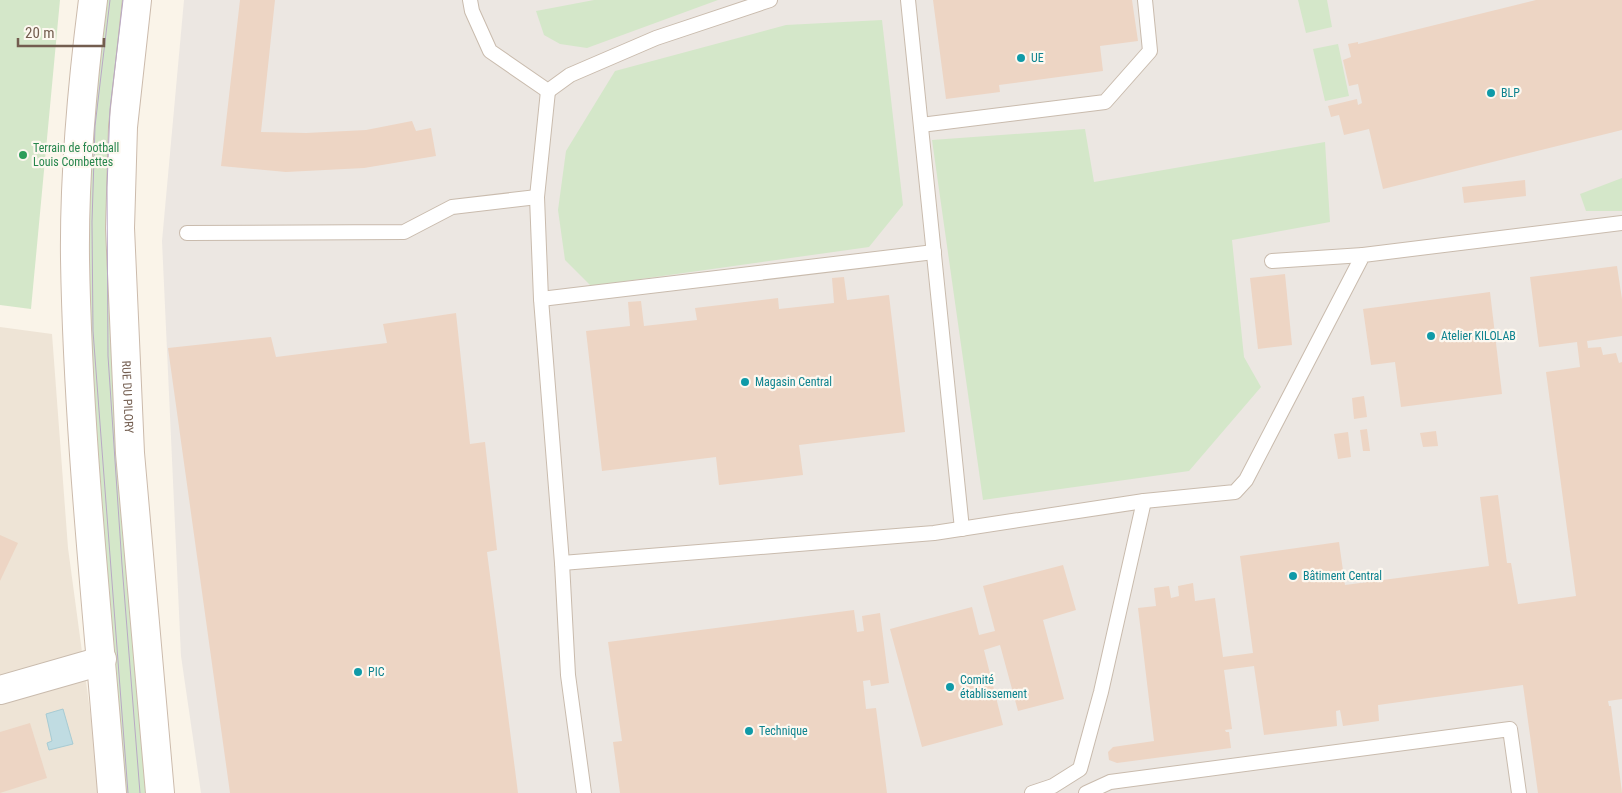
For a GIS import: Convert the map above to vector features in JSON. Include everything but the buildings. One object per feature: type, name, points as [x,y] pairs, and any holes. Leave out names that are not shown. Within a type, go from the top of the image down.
[{"type":"main road","points":[[92,0],[79,114],[75,257],[80,408],[112,793]]},
{"type":"main road","name":"RUE DU PILORY","points":[[137,0],[123,127],[120,228],[130,453],[160,793]]},
{"type":"main road","points":[[0,690],[102,660]]},
{"type":"lane","points":[[470,0],[472,11],[490,51],[548,91]]},
{"type":"lane","points":[[584,793],[568,675],[562,563],[541,299],[537,197],[548,91],[570,75],[656,38],[770,0]]},
{"type":"lane","points":[[908,0],[962,529]]},
{"type":"lane","points":[[921,125],[1105,102],[1150,52],[1144,0]]},
{"type":"lane","points":[[187,233],[404,232],[452,207],[537,197]]},
{"type":"lane","points":[[1272,261],[1363,255],[1622,223]]},
{"type":"lane","points":[[541,299],[934,252]]},
{"type":"lane","points":[[562,563],[934,533],[1144,501],[1235,492],[1246,480],[1363,255]]},
{"type":"lane","points":[[1032,793],[1056,789],[1080,769],[1101,692],[1144,501]]},
{"type":"lane","points":[[1086,793],[1110,782],[1510,729],[1519,793]]},
{"type":"shaded area","points":[[184,0],[1622,0],[1622,793],[201,793],[181,656],[162,241]]},
{"type":"shaded area","points":[[0,327],[52,334],[68,548],[101,793],[0,793]]},
{"type":"green space","name":"Terrain de football Louis Combettes","points":[[0,0],[60,0],[31,309],[0,305]]},
{"type":"green space","points":[[99,0],[129,0],[117,114],[150,793],[119,793],[82,262]]},
{"type":"green space","points":[[594,0],[718,0],[587,48],[560,44],[544,35],[536,11]]},
{"type":"green space","points":[[1298,0],[1327,0],[1332,27],[1306,33]]},
{"type":"green space","points":[[882,20],[903,205],[869,247],[591,286],[565,260],[558,210],[566,151],[615,71],[786,25]]},
{"type":"green space","points":[[1338,44],[1349,96],[1325,101],[1313,49]]},
{"type":"green space","points":[[1085,129],[1094,182],[1325,142],[1330,222],[1232,240],[1244,357],[1261,387],[1189,471],[983,500],[932,140]]},
{"type":"green space","points":[[1622,178],[1622,211],[1586,211],[1580,194]]},
{"type":"water","points":[[63,709],[73,744],[49,750],[47,743],[52,741],[46,714]]},
{"type":"tram line","points":[[110,0],[95,126],[92,222],[93,331],[128,793]]},
{"type":"tram line","points":[[123,0],[110,109],[107,187],[108,356],[140,793]]},
{"type":"place","name":"UE","points":[[1021,58]]},
{"type":"place","name":"BLP","points":[[1491,93]]},
{"type":"place","name":"Terrain de football Louis Combettes","points":[[23,155]]},
{"type":"place","name":"Atelier KILOLAB","points":[[1431,336]]},
{"type":"place","name":"Magasin Central","points":[[745,382]]},
{"type":"place","name":"Bâtiment Central","points":[[1293,576]]},
{"type":"place","name":"PIC","points":[[358,672]]},
{"type":"place","name":"Comité établissement","points":[[950,687]]},
{"type":"place","name":"Technique","points":[[749,731]]}]
